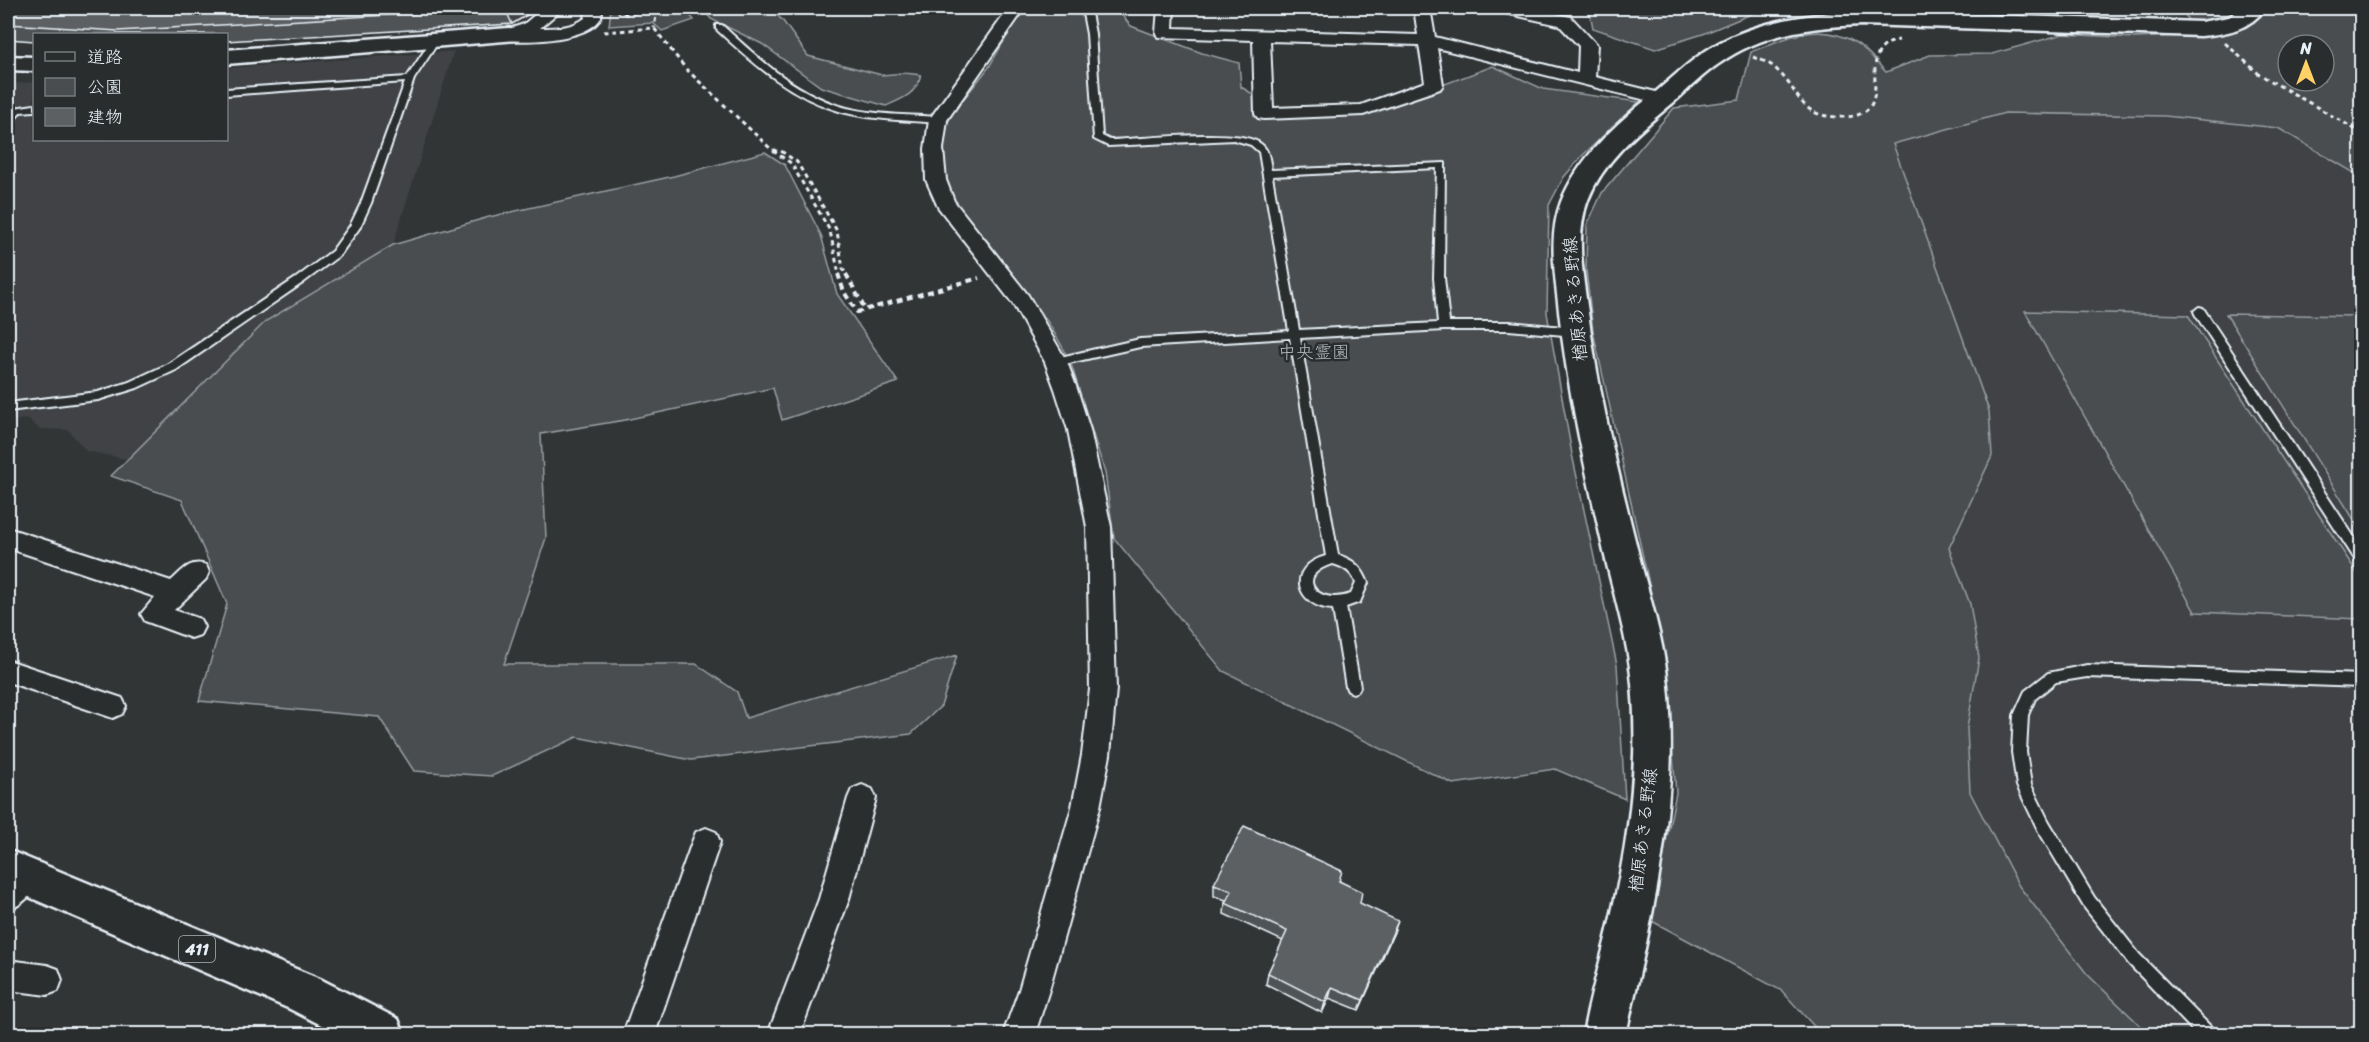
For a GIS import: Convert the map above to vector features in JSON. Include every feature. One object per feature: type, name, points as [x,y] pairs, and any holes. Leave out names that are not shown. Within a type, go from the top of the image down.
[{"type":"main road","name":"楢原あきる野線","points":[[1604,1035],[1633,910],[1645,846],[1652,785],[1650,684],[1643,639],[1597,451],[1575,332],[1567,245],[1569,220],[1575,198],[1590,173],[1638,119],[1723,50],[1774,29],[1827,20],[1897,19],[2200,29],[2235,22],[2249,15],[2254,8]]},
{"type":"main road","points":[[228,57],[509,35]]},
{"type":"main road","points":[[8,63],[33,64]]},
{"type":"main road","name":"411","points":[[14,881],[304,994],[383,1035]]},
{"type":"street","points":[[509,35],[534,27],[549,10],[555,8]]},
{"type":"street","points":[[509,35],[577,30],[593,20],[594,13],[590,8]]},
{"type":"street","points":[[1019,8],[938,120],[934,149],[936,180],[945,203],[1021,300],[1056,362],[1078,430],[1099,527],[1102,689],[1096,755],[1086,807],[1019,1035]]},
{"type":"street","points":[[1166,8],[1164,33],[1427,40],[1662,99]]},
{"type":"street","points":[[1261,35],[1264,114],[1363,110],[1434,85],[1422,8]]},
{"type":"street","points":[[1506,8],[1565,21],[1588,45],[1586,80]]},
{"type":"street","points":[[8,538],[175,593]]},
{"type":"street","points":[[191,627],[154,614],[197,572]]},
{"type":"street","points":[[8,671],[113,706]]},
{"type":"street","points":[[784,1035],[834,899],[862,798]]},
{"type":"street","points":[[639,1035],[706,842]]},
{"type":"street","points":[[8,975],[47,980]]},
{"type":"lane","points":[[1086,8],[1091,34],[1097,137],[1108,143],[1240,137],[1261,148],[1296,335],[1333,559]]},
{"type":"lane","points":[[719,27],[744,51],[794,88],[819,101],[844,110],[938,120]]},
{"type":"lane","points":[[8,407],[98,396],[133,385],[162,372],[300,280],[336,253],[356,227],[410,79],[435,41]]},
{"type":"lane","points":[[228,92],[410,79]]},
{"type":"lane","points":[[8,123],[12,111],[33,108]]},
{"type":"lane","points":[[1267,172],[1442,165],[1439,278],[1444,326]]},
{"type":"lane","points":[[2199,312],[2361,560]]},
{"type":"lane","points":[[1056,362],[1140,343],[1444,326],[1509,326],[1575,332]]},
{"type":"lane","points":[[1333,559],[1352,565],[1358,572],[1362,583],[1356,598],[1339,605],[1316,600],[1307,589],[1305,580],[1307,573],[1315,563],[1333,559]]},
{"type":"lane","points":[[1339,605],[1353,687]]},
{"type":"lane","points":[[2206,1035],[2134,959],[2089,902],[2043,825],[2024,786],[2019,752],[2021,715],[2030,695],[2053,677],[2087,671],[2361,681]]},
{"type":"path","points":[[618,8],[618,11],[626,14],[663,8]]},
{"type":"path","points":[[654,28],[657,10]]},
{"type":"path","points":[[594,33],[654,28]]},
{"type":"path","points":[[654,28],[683,66],[772,150],[791,163],[830,231],[835,264],[844,292],[857,312],[1000,271]]},
{"type":"path","points":[[1723,50],[1753,56],[1775,68],[1800,103],[1807,109],[1821,116],[1856,117],[1868,113],[1873,104],[1874,75],[1879,49],[1886,43],[1908,40]]},
{"type":"path","points":[[2229,47],[2259,75],[2361,133]]},
{"type":"path","points":[[772,150],[781,151],[797,162],[820,201],[837,231],[843,268],[866,311]]},
{"type":"shaded area","points":[[454,51],[393,245],[265,321],[140,462],[86,451],[68,430],[39,429],[29,419],[8,421],[8,84],[33,82],[33,141],[228,141],[228,68]]},
{"type":"shaded area","points":[[2005,113],[2165,116],[2278,128],[2361,177],[2361,1034],[2149,1034],[2087,974],[2019,885],[1970,792],[1967,728],[1979,658],[1970,604],[1949,548],[1992,456],[1893,144]]},
{"type":"green space","points":[[611,8],[684,8],[694,20],[662,31],[653,23],[609,26]]},
{"type":"green space","points":[[702,8],[770,8],[783,21],[808,56],[882,75],[905,73],[921,75],[919,82],[908,95],[886,106],[821,87],[762,44],[711,19]]},
{"type":"green space","name":"中央霊園","points":[[1023,8],[1116,8],[1131,26],[1202,53],[1239,63],[1241,87],[1261,99],[1260,115],[1365,114],[1493,66],[1543,89],[1639,102],[1582,156],[1564,177],[1549,205],[1547,313],[1572,454],[1617,665],[1625,799],[1555,769],[1453,784],[1223,671],[1114,538],[1105,473],[1072,367],[1049,324],[990,244],[954,202],[945,177],[943,153],[947,124],[954,111],[989,67]]},
{"type":"green space","points":[[1589,8],[1782,8],[1761,10],[1703,34],[1655,49],[1593,28]]},
{"type":"green space","points":[[2182,8],[2361,8],[2361,177],[2278,128],[2165,116],[2005,113],[1893,144],[1989,411],[1992,456],[1949,548],[1970,604],[1979,658],[1967,728],[1970,792],[2019,886],[2087,974],[2149,1034],[1821,1034],[1782,991],[1650,920],[1676,793],[1665,656],[1593,331],[1586,270],[1587,225],[1602,193],[1674,108],[1739,100],[1751,52],[1777,41],[1817,32],[1843,36],[1864,49],[1886,72],[1930,55],[1992,54],[2063,34],[2135,38],[2195,35]]},
{"type":"green space","points":[[765,152],[785,165],[821,235],[837,294],[898,382],[782,420],[773,388],[625,420],[541,434],[546,538],[504,664],[696,664],[737,692],[746,718],[957,655],[941,706],[911,734],[691,760],[577,737],[492,776],[414,771],[379,717],[199,701],[227,604],[182,500],[111,476],[266,321],[393,245],[489,217],[674,176]]},
{"type":"green space","points":[[2025,311],[2188,315],[2361,579],[2361,619],[2195,612]]},
{"type":"green space","points":[[2226,314],[2361,316],[2361,531]]},
{"type":"building","points":[[8,8],[506,8],[118,31],[8,24]]},
{"type":"building","points":[[1244,826],[1342,871],[1339,881],[1362,892],[1360,903],[1398,921],[1363,1000],[1332,987],[1325,1002],[1268,973],[1287,931],[1225,903],[1232,891],[1214,884]]}]
